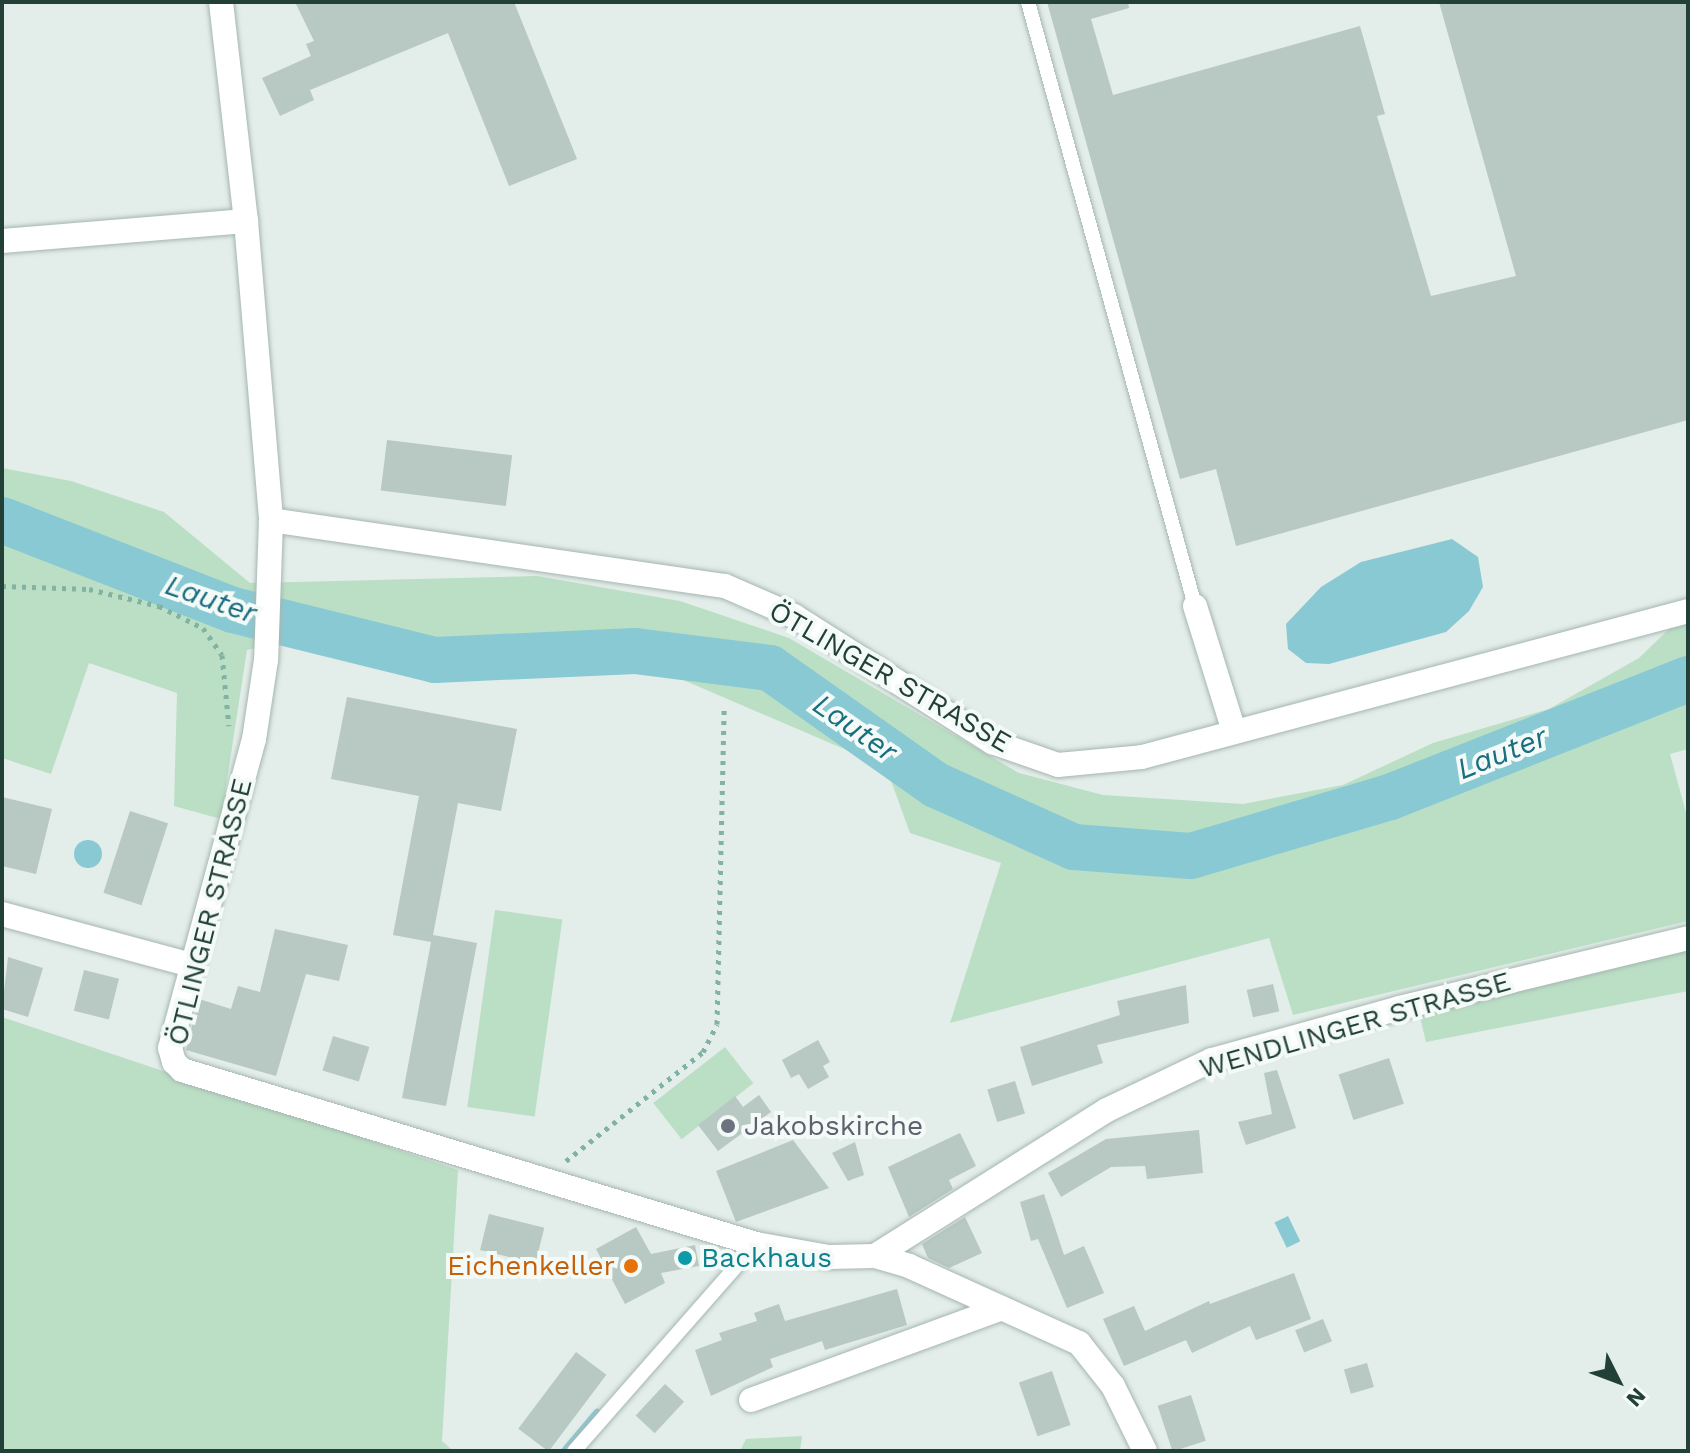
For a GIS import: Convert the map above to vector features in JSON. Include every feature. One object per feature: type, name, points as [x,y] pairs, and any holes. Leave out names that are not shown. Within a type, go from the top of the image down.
[{"type":"street","name":"ÖTLINGER STRASSE","points":[[221,2],[246,221],[271,520],[266,660],[254,739],[170,1048],[182,1070],[756,1244],[829,1257],[875,1256]]},
{"type":"street","points":[[2,241],[246,221]]},
{"type":"street","name":"ÖTLINGER STRASSE","points":[[271,520],[725,586],[794,616],[992,742],[1058,765],[1142,757],[1688,611]]},
{"type":"street","points":[[1195,606],[1234,731]]},
{"type":"street","points":[[2,914],[191,965]]},
{"type":"street","name":"WENDLINGER STRASSE","points":[[875,1256],[1107,1110],[1212,1060],[1399,1008],[1688,938]]},
{"type":"street","points":[[875,1256],[1079,1343],[1113,1386],[1145,1451]]},
{"type":"street","points":[[751,1400],[1002,1308]]},
{"type":"lane","points":[[1028,2],[1195,606]]},
{"type":"lane","points":[[574,1451],[756,1244]]},
{"type":"path","points":[[2,586],[89,589],[159,606],[203,628],[222,655],[229,726],[254,739]]},
{"type":"path","points":[[543,1179],[703,1052],[717,1024],[724,708]]},
{"type":"green space","points":[[2,468],[71,481],[164,512],[250,583],[537,576],[680,601],[789,638],[1019,773],[1103,795],[1243,804],[1343,785],[1433,743],[1549,709],[1639,658],[1672,626],[1688,622],[1688,749],[1670,754],[1688,820],[1688,921],[1293,1015],[1269,938],[950,1023],[1001,863],[910,833],[886,767],[667,673],[495,678],[288,641],[247,650],[221,819],[174,806],[177,693],[89,663],[51,774],[2,758]]},
{"type":"green space","points":[[495,910],[562,919],[535,1117],[467,1107]]},
{"type":"green space","points":[[1688,945],[1688,991],[1426,1042],[1418,1009]]},
{"type":"green space","points":[[2,1017],[458,1170],[442,1441],[453,1451],[2,1451]]},
{"type":"green space","points":[[725,1047],[753,1083],[682,1139],[653,1103]]},
{"type":"green space","points":[[802,1436],[800,1451],[740,1451],[746,1439]]},
{"type":"water","points":[[1452,539],[1478,557],[1483,587],[1469,611],[1446,632],[1329,664],[1306,663],[1288,649],[1286,624],[1321,587],[1361,562]]},
{"type":"water","points":[[88,840],[98,844],[102,854],[98,864],[88,868],[78,864],[74,854],[78,844]]},
{"type":"water","points":[[1288,1216],[1300,1241],[1287,1248],[1275,1223]]},
{"type":"building","points":[[295,2],[514,2],[577,159],[509,186],[448,33],[310,90],[314,100],[280,116],[262,78],[311,56],[306,44],[314,41]]},
{"type":"building","points":[[1047,2],[1128,2],[1129,8],[1091,19],[1113,95],[1360,26],[1385,114],[1377,116],[1431,296],[1516,276],[1439,2],[1688,2],[1688,420],[1236,546],[1216,469],[1180,479]]},
{"type":"building","points":[[387,440],[512,455],[506,506],[381,491]]},
{"type":"building","points":[[347,697],[517,729],[501,811],[458,803],[433,935],[477,943],[446,1106],[402,1098],[431,942],[393,935],[419,796],[331,779]]},
{"type":"building","points":[[2,797],[52,809],[36,874],[2,866]]},
{"type":"building","points":[[130,811],[168,823],[141,905],[103,893]]},
{"type":"building","points":[[275,929],[348,945],[339,981],[306,974],[276,1076],[186,1050],[199,999],[231,1009],[238,986],[260,992]]},
{"type":"building","points":[[8,957],[43,968],[28,1017],[2,1009]]},
{"type":"building","points":[[84,970],[119,979],[109,1019],[74,1011]]},
{"type":"building","points":[[1273,984],[1279,1011],[1253,1017],[1247,990]]},
{"type":"building","points":[[1186,985],[1189,1023],[1097,1045],[1103,1063],[1032,1086],[1020,1047],[1120,1015],[1117,1001]]},
{"type":"building","points":[[333,1036],[369,1047],[359,1082],[322,1070]]},
{"type":"building","points":[[818,1040],[830,1062],[823,1066],[829,1077],[808,1089],[799,1074],[791,1078],[782,1060]]},
{"type":"building","points":[[1389,1058],[1404,1104],[1353,1120],[1339,1074]]},
{"type":"building","points":[[1277,1070],[1296,1128],[1246,1145],[1238,1122],[1272,1114],[1264,1073]]},
{"type":"building","points":[[1015,1081],[1025,1114],[997,1122],[987,1089]]},
{"type":"building","name":"Jakobskirche","points":[[759,1095],[771,1112],[718,1151],[698,1125],[735,1096],[743,1107]]},
{"type":"building","points":[[1199,1130],[1203,1173],[1147,1179],[1145,1166],[1111,1167],[1061,1197],[1048,1173],[1106,1139]]},
{"type":"building","points":[[960,1133],[976,1166],[949,1180],[953,1189],[909,1217],[888,1167]]},
{"type":"building","points":[[793,1140],[829,1188],[736,1222],[716,1171]]},
{"type":"building","points":[[855,1142],[864,1175],[848,1181],[832,1153]]},
{"type":"building","points":[[1044,1194],[1064,1255],[1084,1246],[1104,1293],[1067,1308],[1038,1239],[1031,1241],[1020,1202]]},
{"type":"building","points":[[489,1214],[544,1228],[535,1264],[480,1250]]},
{"type":"building","points":[[965,1217],[982,1253],[949,1268],[928,1258],[922,1244]]},
{"type":"building","name":"Eichenkeller","points":[[636,1227],[651,1254],[695,1245],[699,1266],[661,1273],[665,1283],[625,1304],[596,1249]]},
{"type":"building","points":[[1294,1273],[1311,1319],[1256,1340],[1250,1326],[1192,1353],[1186,1340],[1124,1366],[1103,1319],[1134,1306],[1145,1331],[1209,1301],[1210,1304]]},
{"type":"building","points":[[897,1289],[907,1325],[825,1350],[822,1341],[770,1359],[773,1367],[711,1396],[695,1350],[722,1340],[719,1333],[757,1321],[754,1313],[779,1304],[785,1321]]},
{"type":"building","points":[[1323,1319],[1332,1341],[1304,1352],[1295,1330]]},
{"type":"building","points":[[576,1352],[606,1375],[549,1451],[518,1429]]},
{"type":"building","points":[[1367,1363],[1374,1387],[1351,1394],[1344,1370]]},
{"type":"building","points":[[1052,1371],[1071,1425],[1037,1436],[1019,1382]]},
{"type":"building","points":[[665,1384],[684,1402],[655,1433],[636,1415]]},
{"type":"building","points":[[1191,1395],[1206,1441],[1172,1451],[1158,1406]]},
{"type":"waterway","name":"Lauter","points":[[2,520],[233,610],[435,660],[635,651],[770,668],[936,785],[1074,847],[1191,856],[1390,797],[1688,679]]},
{"type":"waterway","points":[[565,1451],[597,1413]]},
{"type":"place","name":"Jakobskirche","points":[[728,1126]]},
{"type":"place","name":"Backhaus","points":[[685,1258]]},
{"type":"place","name":"Eichenkeller","points":[[631,1266]]}]
